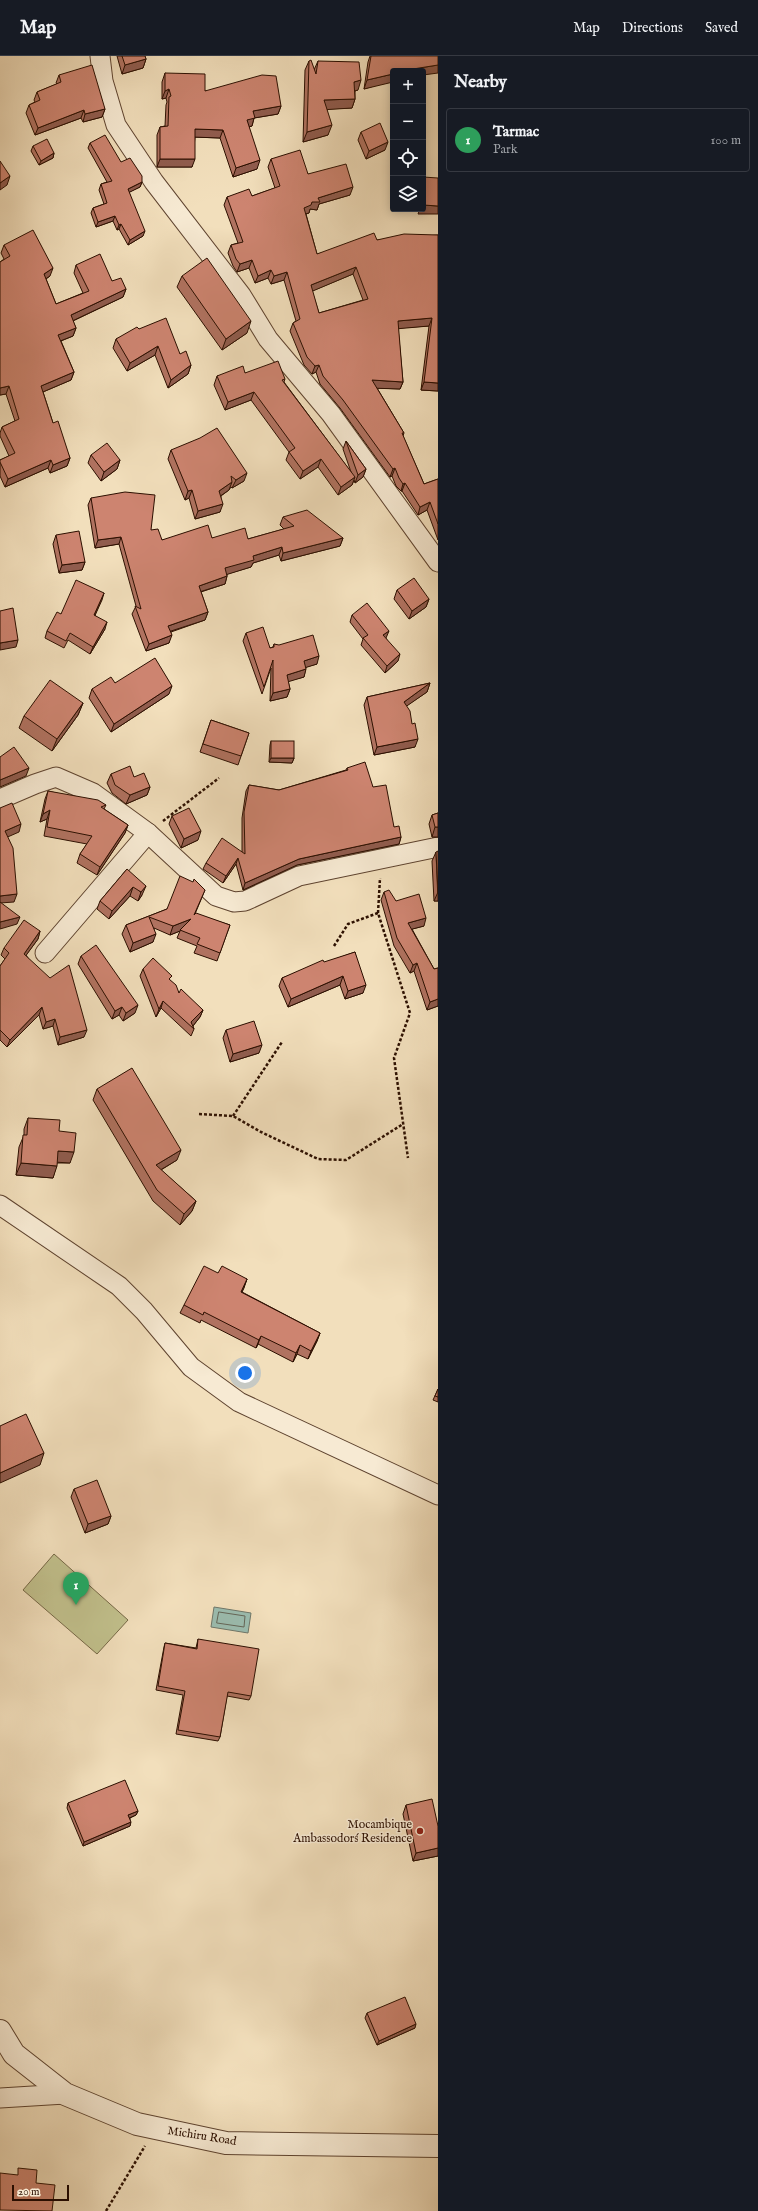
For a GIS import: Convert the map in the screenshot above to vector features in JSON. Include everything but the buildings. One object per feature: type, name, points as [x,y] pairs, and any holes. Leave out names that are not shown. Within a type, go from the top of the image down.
[{"type":"street","points":[[100,56],[104,81],[116,125],[150,176],[241,295],[268,339],[331,414],[438,562]]},
{"type":"street","points":[[0,799],[56,777],[93,793],[148,833],[216,896],[234,902],[244,901],[299,876],[438,847]]},
{"type":"street","points":[[45,953],[148,833]]},
{"type":"street","points":[[0,1205],[120,1286],[191,1367],[239,1402],[438,1495]]},
{"type":"street","name":"Michiru Road","points":[[0,2031],[7,2052],[65,2094],[137,2124],[226,2143],[438,2146]]},
{"type":"street","points":[[0,2098],[65,2094]]},
{"type":"path","points":[[148,833],[219,778]]},
{"type":"path","points":[[380,858],[378,913],[410,1013],[394,1058],[408,1158]]},
{"type":"path","points":[[334,946],[348,924],[378,913]]},
{"type":"path","points":[[233,1116],[282,1042]]},
{"type":"path","points":[[199,1114],[233,1116],[261,1132],[318,1159],[346,1160],[403,1124]]},
{"type":"path","points":[[106,2211],[146,2144]]},
{"type":"shaded area","points":[[54,1554],[128,1620],[97,1654],[23,1590]]},
{"type":"water","points":[[214,1607],[251,1613],[248,1633],[211,1627]]},
{"type":"place","name":"Tarmac","points":[[76,1605]]},
{"type":"place","name":"Mocambique Ambassodorś Residence","points":[[420,1831]]}]
